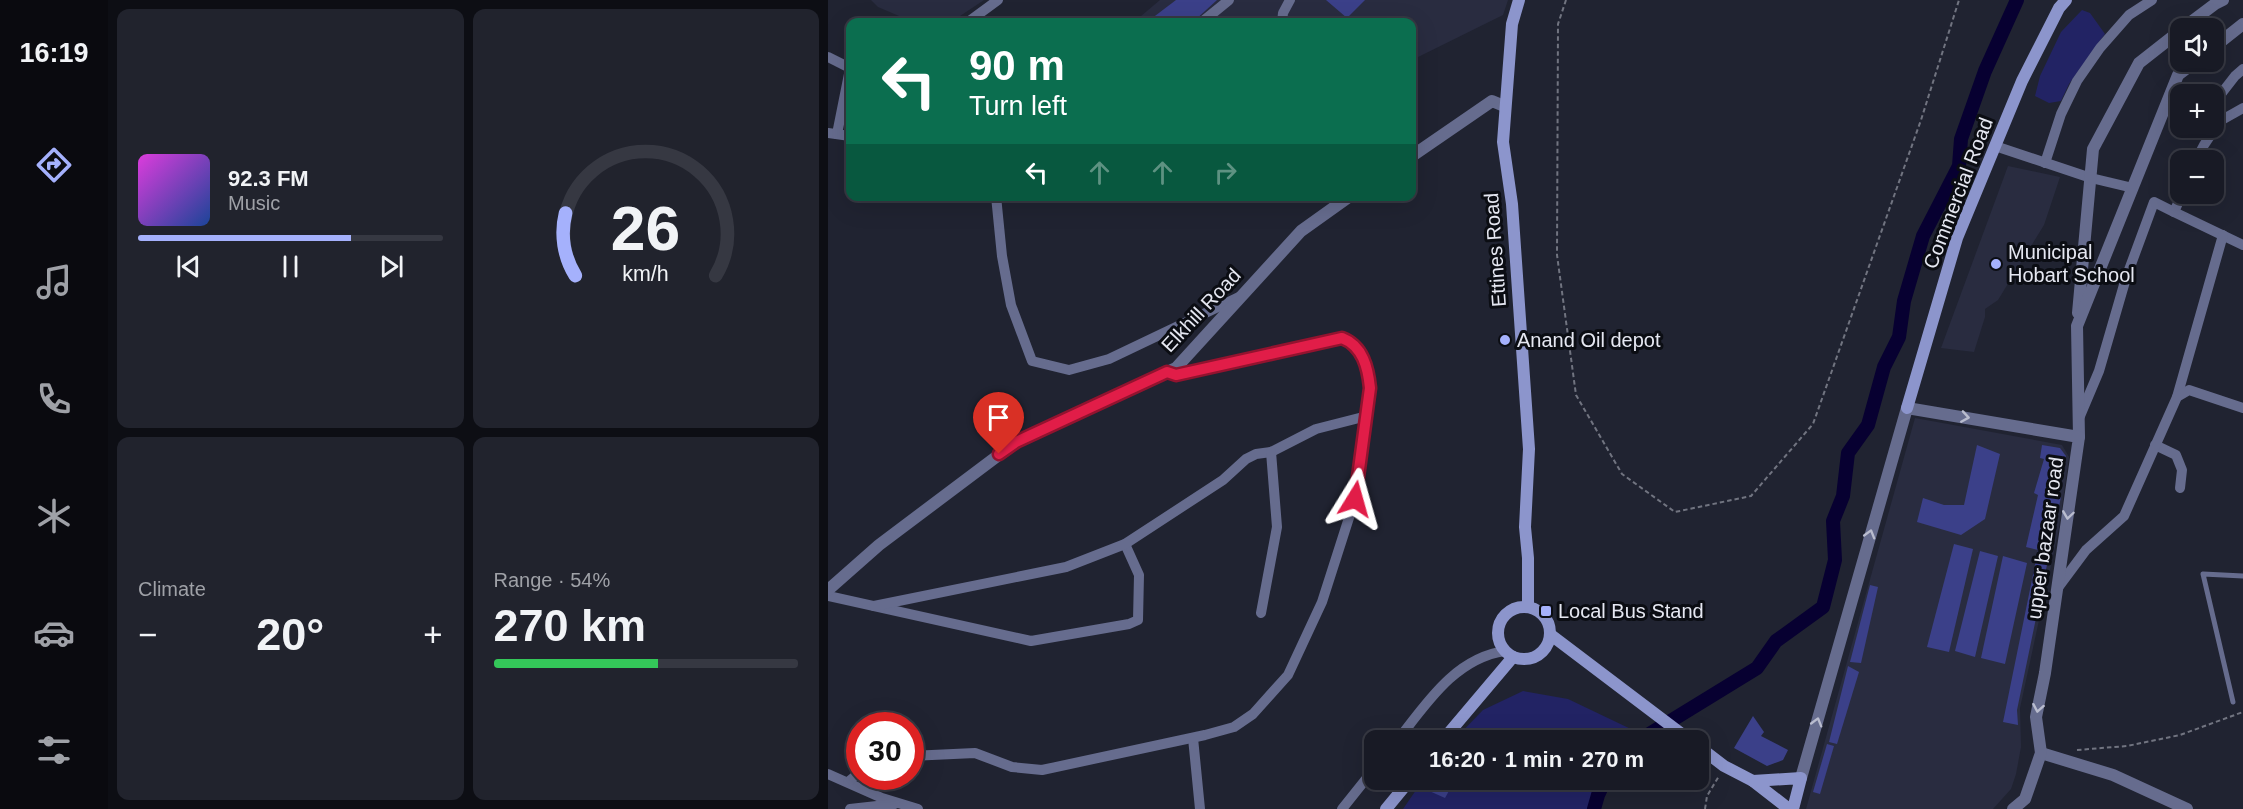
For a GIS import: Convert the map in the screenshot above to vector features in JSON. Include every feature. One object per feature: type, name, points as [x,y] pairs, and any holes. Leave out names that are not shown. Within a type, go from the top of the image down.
[{"type":"main road","name":"Ettines Road","points":[[1519,0],[1512,24],[1503,142],[1512,204],[1529,449],[1525,527],[1528,558],[1528,607]]},
{"type":"main road","name":"Commercial Road","points":[[1907,408],[1957,238],[2022,81],[2059,8],[2066,0]]},
{"type":"main road","points":[[1551,634],[1544,650],[1538,656],[1521,659],[1509,654],[1498,638],[1500,621],[1512,609],[1528,607],[1542,613],[1547,620],[1551,634],[1677,730]]},
{"type":"main road","points":[[1450,730],[1509,654]]},
{"type":"main road","points":[[1709,754],[1724,766],[1753,781],[1791,809],[1801,778],[1753,781]]},
{"type":"main road","points":[[1386,809],[1402,790]]},
{"type":"street","points":[[973,18],[998,0]]},
{"type":"street","points":[[1207,18],[1230,0]]},
{"type":"street","points":[[1219,18],[1230,0]]},
{"type":"street","points":[[1282,18],[1282,13],[1290,0]]},
{"type":"street","points":[[2045,163],[2061,114],[2077,81],[2100,48],[2129,15],[2152,0]]},
{"type":"street","points":[[2196,18],[2215,3],[2223,0]]},
{"type":"street","points":[[2224,39],[2243,24]]},
{"type":"street","points":[[2079,436],[2077,326],[2093,149],[2139,63],[2170,38]]},
{"type":"street","points":[[828,57],[846,66]]},
{"type":"street","points":[[2224,90],[2243,69]]},
{"type":"street","points":[[2077,326],[2178,75],[2182,72]]},
{"type":"street","points":[[832,134],[846,83]]},
{"type":"street","points":[[1416,153],[1492,101],[1504,106]]},
{"type":"street","points":[[2224,119],[2243,108]]},
{"type":"street","points":[[1995,146],[2091,178],[2133,188]]},
{"type":"street","points":[[996,201],[1002,256],[1011,305],[1032,361],[1069,370],[1109,359],[1240,297]]},
{"type":"street","name":"Elkhill Road","points":[[828,590],[879,545],[1016,442],[1176,368],[1301,231],[1343,201]]},
{"type":"street","points":[[2080,416],[2099,371],[2126,278],[2154,202],[2243,245]]},
{"type":"street","points":[[2174,212],[2178,204]]},
{"type":"street","points":[[2057,589],[2086,550],[2124,516],[2177,396],[2223,235]]},
{"type":"street","points":[[924,755],[975,753],[1012,767],[1042,770],[1193,738],[1234,728],[1253,714],[1288,675],[1322,602],[1355,499],[1370,388],[1368,371],[1352,342],[1342,338],[1176,375],[1167,372]]},
{"type":"street","points":[[2177,396],[2189,390],[2243,408]]},
{"type":"street","points":[[1801,778],[1907,408]]},
{"type":"street","name":"upper bazaar road","points":[[1907,408],[2079,436],[2036,717],[2041,753],[2025,799],[2013,809]]},
{"type":"street","points":[[874,606],[1066,567],[1125,544],[1223,480],[1246,459],[1256,454],[1271,452],[1316,429],[1367,416]]},
{"type":"street","points":[[2155,446],[2176,455],[2182,470],[2180,488]]},
{"type":"street","points":[[1261,613],[1277,527],[1271,452]]},
{"type":"street","points":[[828,596],[1031,641],[1130,624],[1138,620],[1139,575],[1125,544]]},
{"type":"street","points":[[1405,730],[1428,701],[1468,663],[1483,656],[1509,654]]},
{"type":"street","points":[[1193,738],[1200,809]]},
{"type":"street","points":[[2041,753],[2113,775],[2187,809]]},
{"type":"street","points":[[828,774],[846,781]]},
{"type":"street","points":[[1342,809],[1364,782]]},
{"type":"street","points":[[868,790],[918,809]]},
{"type":"street","points":[[850,809],[902,804]]},
{"type":"lane","points":[[2233,702],[2203,574],[2243,576]]},
{"type":"path","points":[[1566,0],[1558,24],[1557,255],[1576,395],[1622,474],[1675,512],[1751,496],[1813,424],[1921,120],[1959,0]]},
{"type":"path","points":[[2073,751],[2127,746],[2180,735],[2243,712]]},
{"type":"path","points":[[1705,809],[1707,796],[1724,766]]},
{"type":"shaded area","points":[[871,0],[984,0],[960,16],[950,18],[904,18],[878,7]]},
{"type":"shaded area","points":[[1160,0],[1508,0],[1503,15],[1416,58],[1416,18],[1139,18]]},
{"type":"shaded area","points":[[2082,10],[2090,13],[2105,34],[2069,84],[2061,101],[2049,103],[2035,96],[2040,76],[2061,32]]},
{"type":"shaded area","name":"Municipal Hobart School","points":[[2008,166],[2060,177],[2044,225],[1998,300],[1985,309],[1985,317],[1974,352],[1941,348]]},
{"type":"shaded area","points":[[1915,418],[2062,445],[2069,457],[2059,528],[2020,708],[2021,747],[2016,774],[2011,789],[1993,809],[1806,809]]},
{"type":"shaded area","points":[[1523,691],[1568,699],[1633,730],[1464,730],[1483,710]]},
{"type":"shaded area","points":[[1416,790],[1596,790],[1590,809],[1403,809]]},
{"type":"building","points":[[1176,0],[1217,0],[1197,18],[1152,18]]},
{"type":"building","points":[[1326,0],[1365,0],[1347,18]]},
{"type":"building","points":[[1977,445],[2000,454],[1985,519],[1961,535],[1917,522],[1923,498],[1944,505],[1964,505]]},
{"type":"building","points":[[2042,445],[2060,448],[2066,456],[2057,495],[2061,497],[2017,710],[2018,725],[2003,722],[2038,550],[2026,547],[2038,495],[2034,493],[2044,459],[2040,458]]},
{"type":"building","points":[[1954,544],[1973,549],[1949,652],[1927,647]]},
{"type":"building","points":[[1980,551],[1998,556],[1975,657],[1955,651]]},
{"type":"building","points":[[2003,556],[2027,563],[2005,664],[1981,658]]},
{"type":"building","points":[[1870,585],[1878,587],[1861,663],[1850,662]]},
{"type":"building","points":[[1848,666],[1859,672],[1837,744],[1829,742]]},
{"type":"building","points":[[1753,716],[1764,732],[1761,736],[1788,750],[1783,760],[1767,766],[1734,748]]},
{"type":"building","points":[[1827,744],[1834,746],[1820,794],[1813,792]]},
{"type":"building","points":[[1427,790],[1449,790],[1445,798]]},
{"type":"waterway","points":[[1656,730],[1757,668],[1776,641],[1823,607],[1835,560],[1833,521],[1843,496],[1848,453],[1868,425],[1884,367],[1899,337],[1904,301],[1923,236],[1959,166],[1961,139],[1985,71],[2017,0]]},
{"type":"waterway","points":[[1594,809],[1600,790]]},
{"type":"place","name":"Municipal Hobart School","points":[[1996,264]]},
{"type":"place","name":"Anand Oil depot","points":[[1505,340]]},
{"type":"place","name":"Local Bus Stand","points":[[1546,611]]},
{"type":"route","points":[[999,454],[1016,442],[1167,372],[1176,375],[1342,338],[1352,342],[1360,354],[1368,371],[1370,388],[1355,499]]}]
